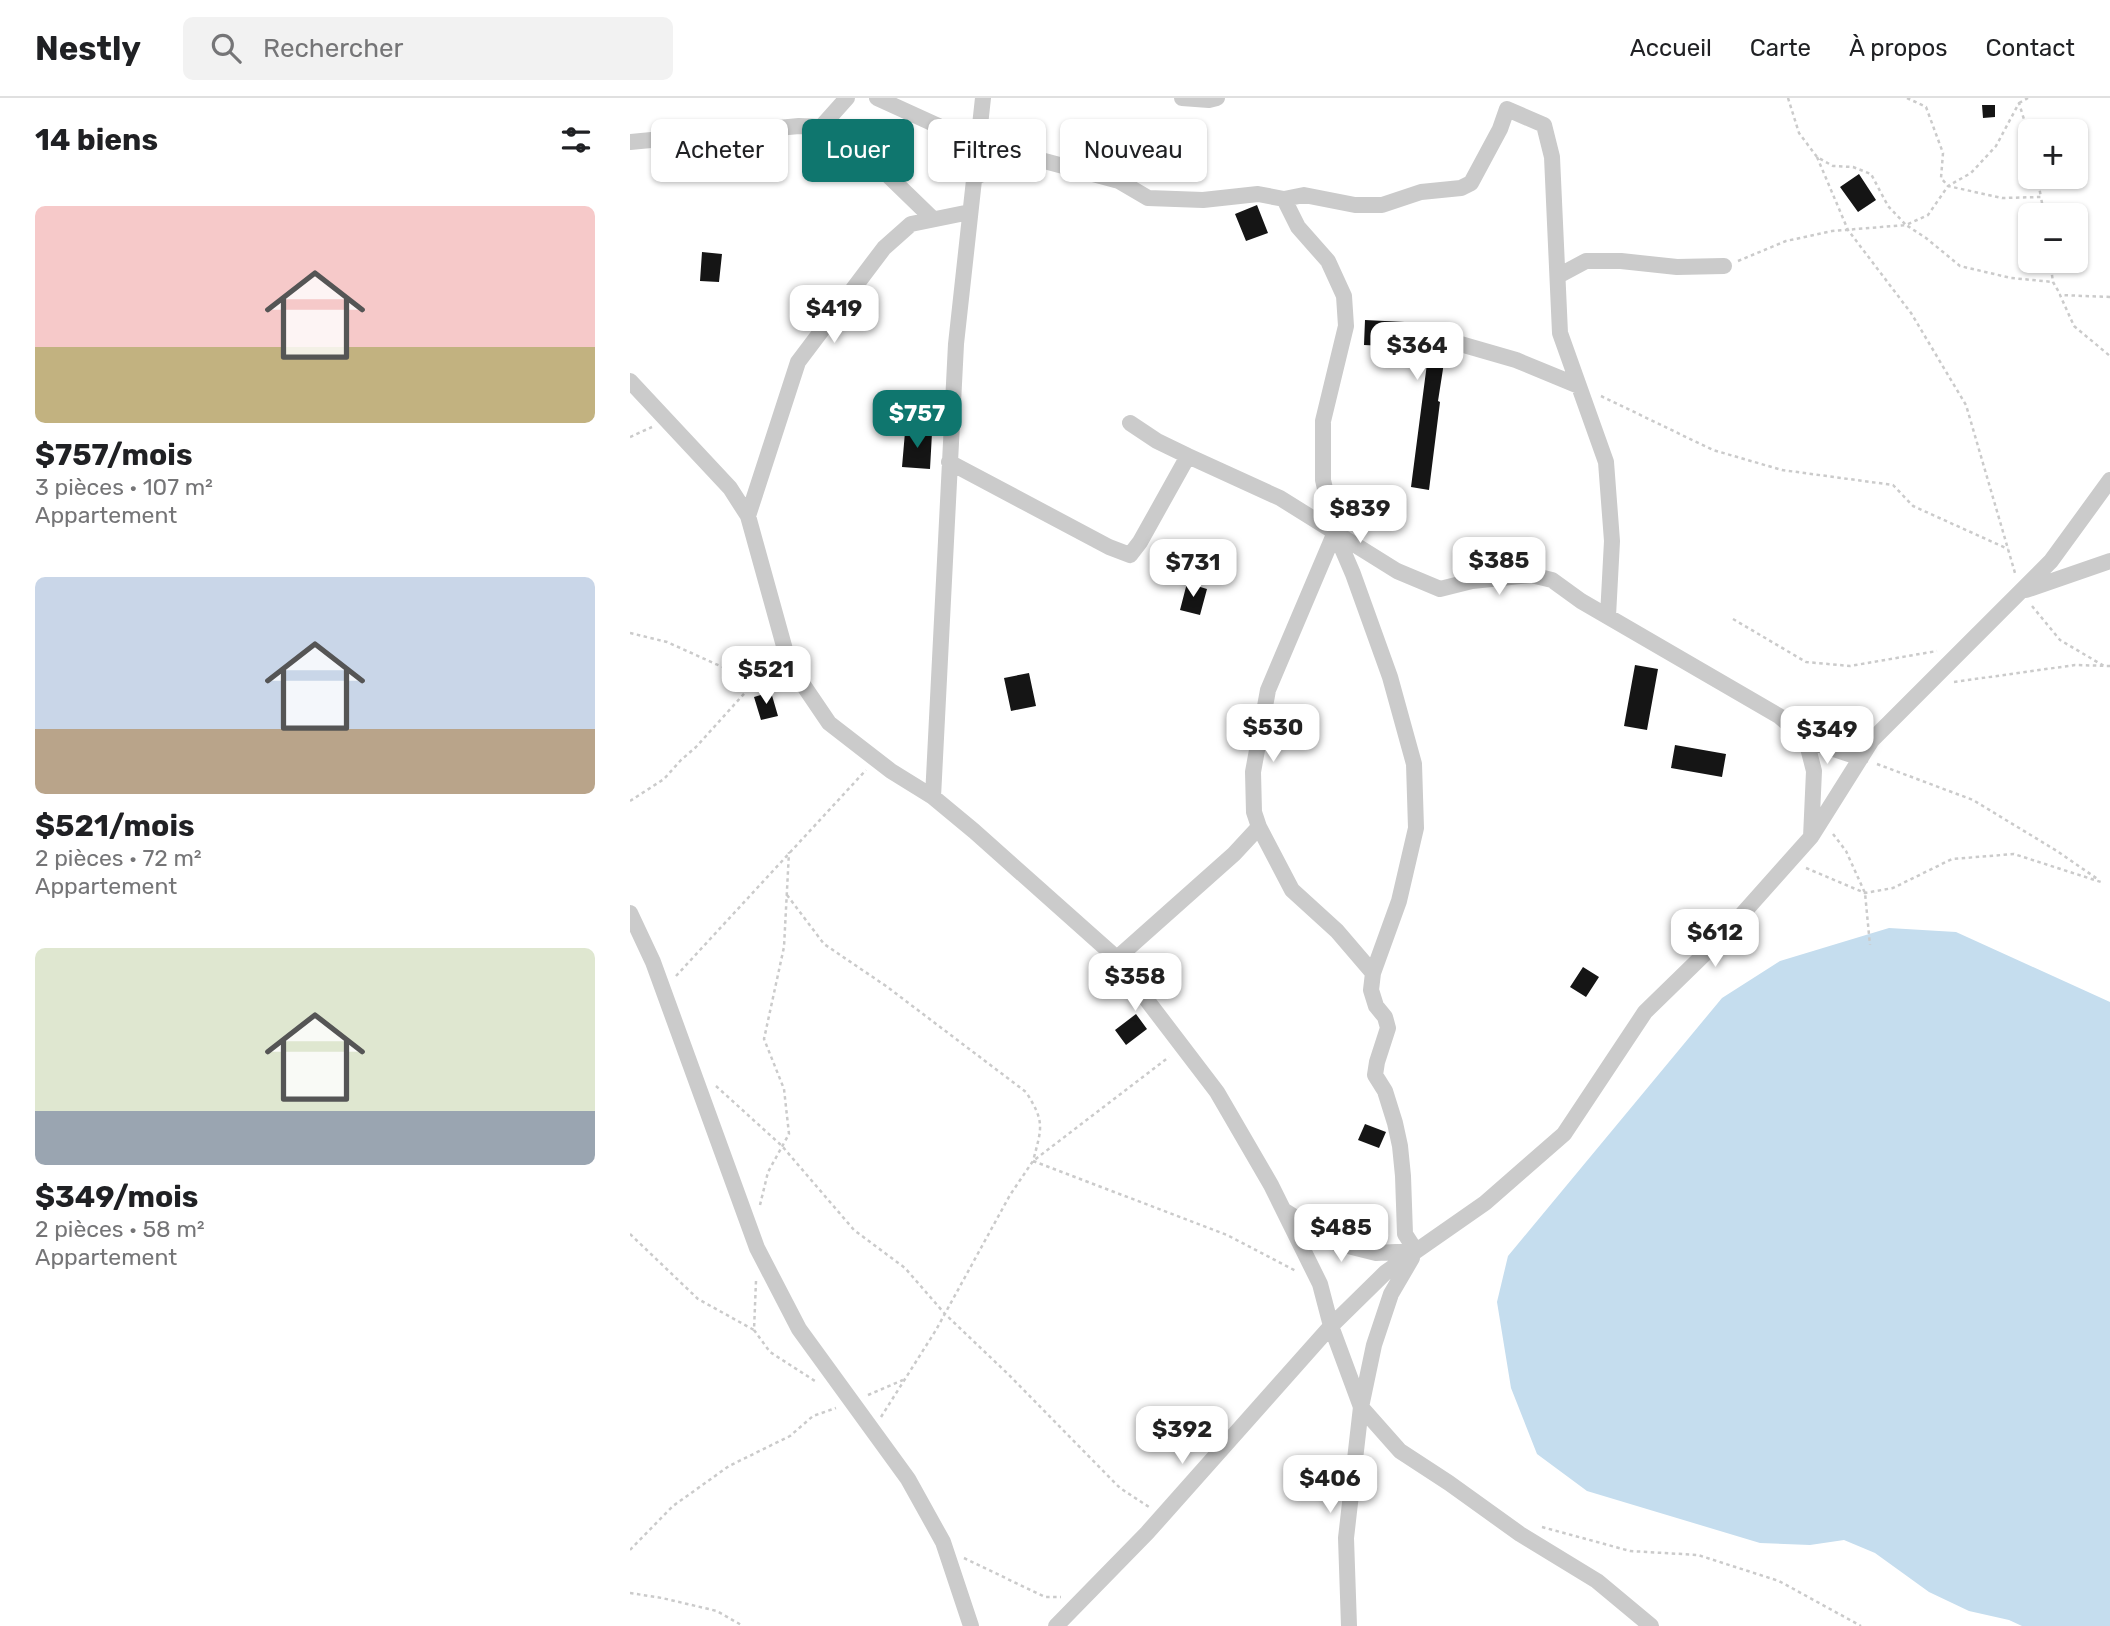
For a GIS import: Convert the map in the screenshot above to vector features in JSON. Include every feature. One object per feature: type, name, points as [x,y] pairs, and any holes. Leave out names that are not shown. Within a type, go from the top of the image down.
[{"type":"street","points":[[828,119],[847,98]]},
{"type":"street","points":[[877,98],[928,121]]},
{"type":"street","points":[[981,119],[983,98]]},
{"type":"street","points":[[1182,98],[1217,98]]},
{"type":"street","points":[[1046,161],[1119,181],[1148,198],[1203,201],[1258,194],[1284,199],[1304,195],[1355,205],[1382,205],[1421,192],[1461,188],[1471,183],[1500,129],[1508,103],[1544,125],[1552,157],[1560,333],[1606,462],[1612,541],[1608,617]]},
{"type":"street","points":[[630,142],[802,126]]},
{"type":"street","points":[[895,182],[933,219]]},
{"type":"street","points":[[933,797],[956,344],[974,182]]},
{"type":"street","points":[[1284,199],[1298,227],[1328,261],[1344,296],[1346,326],[1323,421],[1323,480],[1335,532],[1390,677],[1414,764],[1416,828],[1399,901],[1374,973],[1371,990],[1388,1028],[1375,1075],[1385,1091],[1395,1123],[1403,1176],[1405,1234],[1416,1251]]},
{"type":"street","points":[[748,516],[799,362],[884,248],[911,224],[970,212]]},
{"type":"street","points":[[1558,276],[1586,261],[1620,261],[1677,268],[1724,266]]},
{"type":"street","points":[[1457,343],[1516,360],[1579,386]]},
{"type":"street","points":[[630,381],[730,488],[748,516],[789,664],[829,723],[891,771],[933,797],[1111,953],[1217,1093],[1284,1211],[1320,1284],[1331,1326],[1361,1407],[1400,1451],[1520,1534],[1597,1581],[1651,1626]]},
{"type":"street","points":[[1130,423],[1157,441],[1280,498],[1397,571],[1440,589],[1472,581],[1531,575],[1552,580],[1608,617],[1779,716],[1806,740],[1861,758]]},
{"type":"street","points":[[949,462],[1109,547],[1130,555],[1188,456]]},
{"type":"street","points":[[1056,1626],[1163,1515],[1331,1326],[1386,1272],[1485,1203],[1564,1134],[1646,1012],[1721,938],[1811,837],[1872,740],[2051,561],[2110,480]]},
{"type":"street","points":[[1335,532],[1268,690],[1253,772],[1254,811],[1259,827],[1292,890],[1337,931],[1374,973]]},
{"type":"street","points":[[2020,592],[2110,561]]},
{"type":"street","points":[[1806,740],[1814,771],[1811,837]]},
{"type":"street","points":[[1116,959],[1234,854],[1259,827]]},
{"type":"street","points":[[630,913],[653,962],[757,1248],[799,1329],[908,1479],[943,1542],[971,1626]]},
{"type":"street","points":[[1284,1211],[1336,1244],[1376,1253],[1416,1251]]},
{"type":"street","points":[[1349,1626],[1346,1538],[1361,1407],[1374,1345],[1391,1294],[1416,1251]]},
{"type":"path","points":[[1788,98],[1799,133],[1816,157],[1848,230],[1910,313],[1966,405],[2020,592],[2060,640],[2104,666]]},
{"type":"path","points":[[1907,98],[1926,107],[1943,153],[1941,178],[1948,186],[2002,198],[2041,197]]},
{"type":"path","points":[[1724,266],[1786,241],[1832,231],[1906,225],[1928,215],[1948,186],[1971,173],[1996,146],[2019,103],[2028,98]]},
{"type":"path","points":[[2019,103],[2024,119]]},
{"type":"path","points":[[1816,157],[1833,166],[1853,167],[1871,174],[1888,206],[1906,225],[1960,266],[2011,278],[2053,282]]},
{"type":"path","points":[[2039,189],[2042,203]]},
{"type":"path","points":[[2052,273],[2053,282],[2074,326],[2110,356]]},
{"type":"path","points":[[2060,295],[2110,297]]},
{"type":"path","points":[[1579,386],[1713,450],[1782,470],[1893,485],[1913,506],[2008,549]]},
{"type":"path","points":[[630,438],[667,420]]},
{"type":"path","points":[[1733,620],[1806,662],[1850,666],[1967,645]]},
{"type":"path","points":[[630,633],[667,642],[729,670],[761,676]]},
{"type":"path","points":[[630,801],[664,779],[761,676],[789,664]]},
{"type":"path","points":[[1954,682],[2076,665],[2110,666]]},
{"type":"path","points":[[1861,758],[1973,800],[2057,851],[2110,888]]},
{"type":"path","points":[[663,990],[876,760]]},
{"type":"path","points":[[1822,819],[1846,851],[1865,893],[1870,945]]},
{"type":"path","points":[[760,1210],[760,1197],[768,1172],[789,1133],[784,1089],[764,1039],[784,947],[789,852]]},
{"type":"path","points":[[1790,861],[1865,893],[1893,888],[1952,859],[2014,854],[2104,883]]},
{"type":"path","points":[[787,895],[824,944],[886,986],[1026,1092],[1039,1113],[1041,1132],[1033,1161]]},
{"type":"path","points":[[872,1431],[945,1314],[1010,1195],[1033,1161],[1183,1046]]},
{"type":"path","points":[[716,1086],[782,1146],[854,1230],[905,1268],[945,1314],[1120,1488],[1163,1515]]},
{"type":"path","points":[[1033,1161],[1227,1235],[1297,1271]]},
{"type":"path","points":[[630,1234],[698,1299],[754,1330],[770,1352],[815,1381]]},
{"type":"path","points":[[754,1330],[756,1275]]},
{"type":"path","points":[[630,1549],[673,1506],[729,1466],[790,1436],[813,1416],[851,1403],[905,1378]]},
{"type":"path","points":[[1542,1527],[1630,1551],[1698,1555],[1779,1581],[1861,1626]]},
{"type":"path","points":[[946,1549],[1045,1597],[1083,1598]]},
{"type":"path","points":[[630,1593],[717,1611],[743,1626]]},
{"type":"water","points":[[1889,928],[1956,932],[2110,1002],[2110,1626],[2022,1626],[2009,1620],[1969,1611],[1929,1592],[1875,1553],[1844,1540],[1810,1545],[1760,1543],[1587,1491],[1537,1454],[1511,1388],[1497,1302],[1508,1256],[1722,998],[1780,961]]},
{"type":"building","points":[[1982,105],[1995,105],[1995,117],[1983,118]]},
{"type":"building","points":[[1859,174],[1876,200],[1858,212],[1840,187]]},
{"type":"building","points":[[1257,205],[1268,233],[1246,241],[1235,214]]},
{"type":"building","points":[[702,252],[722,254],[719,282],[700,281]]},
{"type":"building","points":[[1365,320],[1444,324],[1443,369],[1429,490],[1411,487],[1429,348],[1364,345]]},
{"type":"building","points":[[905,432],[932,433],[930,469],[902,467]]},
{"type":"building","points":[[1187,583],[1207,589],[1200,615],[1180,610]]},
{"type":"building","points":[[1635,665],[1658,669],[1647,730],[1624,726]]},
{"type":"building","points":[[1029,673],[1036,706],[1011,711],[1004,678]]},
{"type":"building","points":[[771,692],[778,716],[761,720],[754,697]]},
{"type":"building","points":[[1675,745],[1726,754],[1722,777],[1671,768]]},
{"type":"building","points":[[1583,967],[1599,977],[1586,997],[1570,987]]},
{"type":"building","points":[[1136,1014],[1147,1029],[1126,1045],[1115,1030]]},
{"type":"building","points":[[1365,1124],[1386,1132],[1379,1148],[1358,1140]]}]
